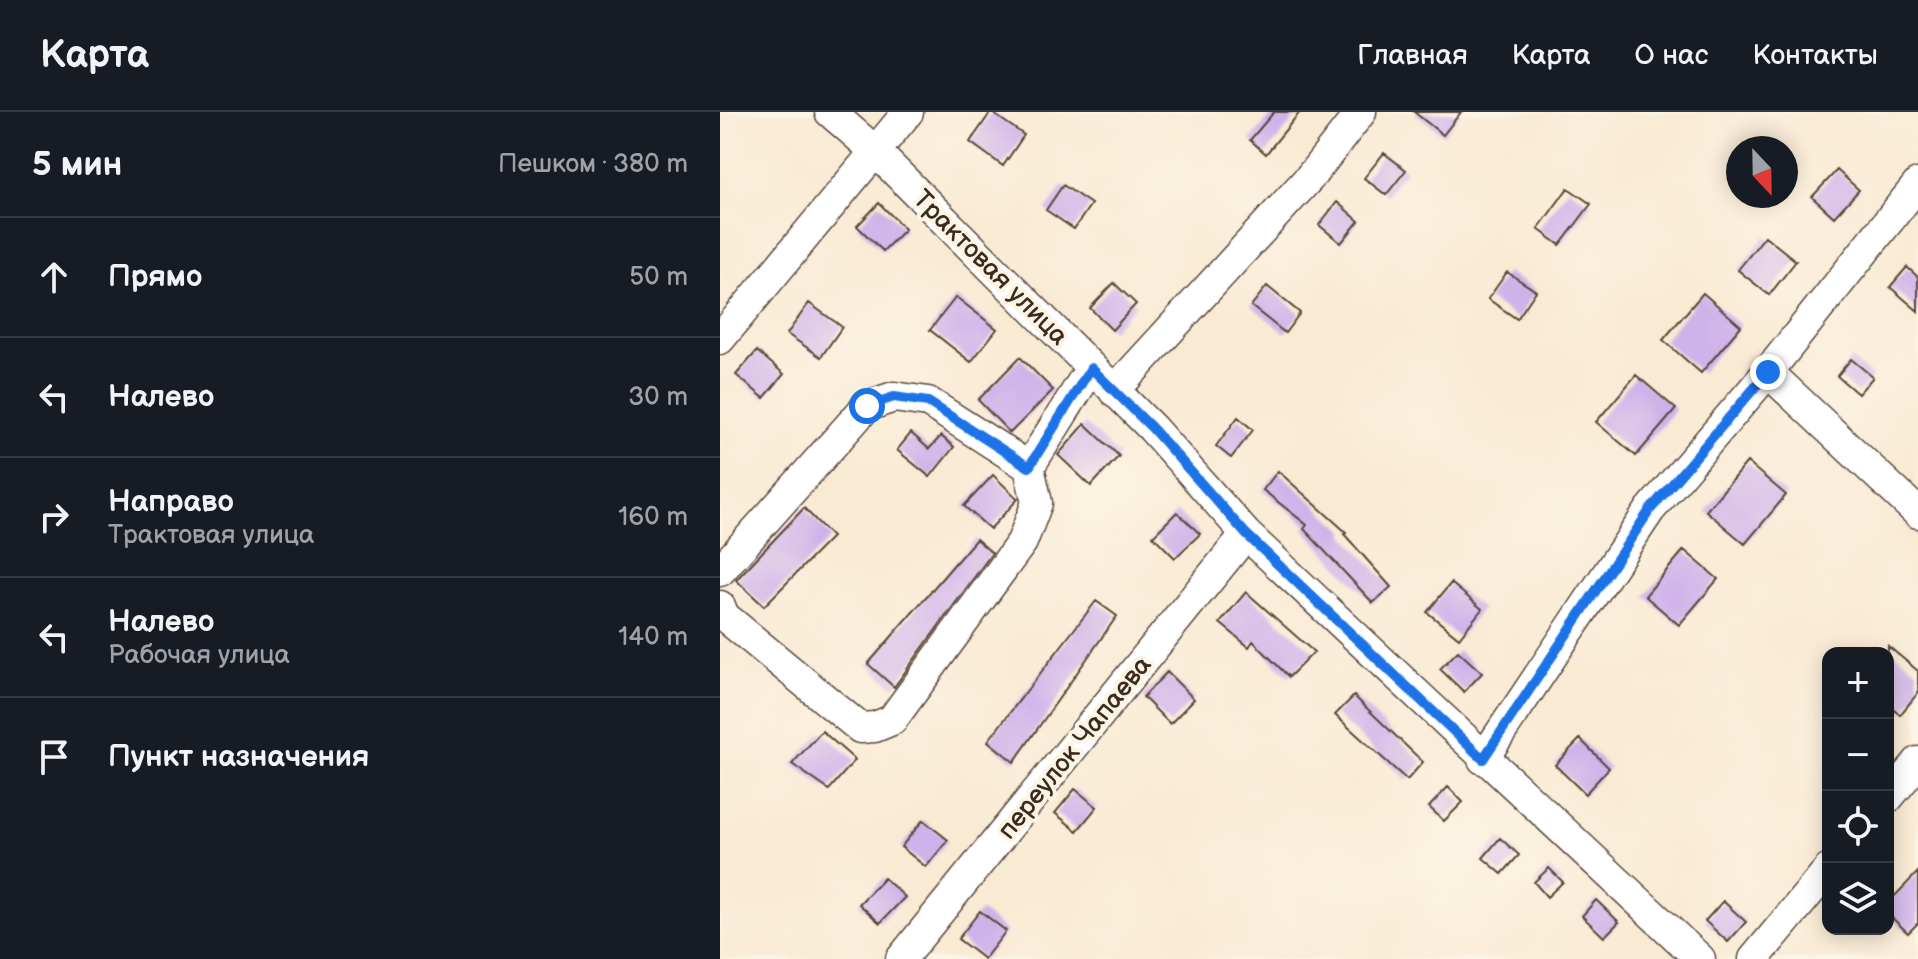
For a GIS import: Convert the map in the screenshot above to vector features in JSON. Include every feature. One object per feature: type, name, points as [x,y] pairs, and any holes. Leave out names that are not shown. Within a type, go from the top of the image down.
[{"type":"street","name":"Трактовая улица","points":[[830,112],[875,151],[1152,428],[1246,534],[1700,959]]},
{"type":"street","points":[[720,339],[908,112]]},
{"type":"street","points":[[1114,391],[1310,177],[1361,112]]},
{"type":"street","points":[[1483,759],[1650,510],[1768,372],[1918,184]]},
{"type":"street","points":[[720,606],[724,616],[860,728],[875,727],[892,720],[1022,542],[1037,503],[1029,467],[1091,368]]},
{"type":"street","points":[[1768,372],[1918,513]]},
{"type":"street","points":[[720,571],[867,406],[894,397],[928,402],[1029,467]]},
{"type":"street","name":"переулок Чапаева","points":[[901,959],[1246,534]]},
{"type":"street","points":[[1894,791],[1918,762]]},
{"type":"street","points":[[1754,959],[1822,877]]},
{"type":"building","points":[[991,112],[1024,135],[1003,166],[970,142]]},
{"type":"building","points":[[1274,112],[1300,112],[1266,154],[1250,140]]},
{"type":"building","points":[[1414,112],[1461,112],[1443,135]]},
{"type":"building","points":[[1384,153],[1406,170],[1386,195],[1364,178]]},
{"type":"building","points":[[1837,170],[1859,190],[1834,217],[1812,197]]},
{"type":"building","points":[[1063,185],[1091,204],[1074,229],[1046,210]]},
{"type":"building","points":[[1568,188],[1591,204],[1560,245],[1538,229]]},
{"type":"building","points":[[1337,202],[1359,221],[1341,243],[1319,225]]},
{"type":"building","points":[[879,203],[905,229],[883,251],[857,226]]},
{"type":"building","points":[[1765,236],[1796,261],[1769,295],[1738,270]]},
{"type":"building","points":[[1907,267],[1918,277],[1918,311],[1890,287]]},
{"type":"building","points":[[1507,272],[1536,291],[1517,319],[1488,299]]},
{"type":"building","points":[[1114,283],[1136,304],[1112,330],[1090,308]]},
{"type":"building","points":[[1267,286],[1300,313],[1285,333],[1251,306]]},
{"type":"building","points":[[1703,293],[1741,326],[1701,373],[1663,340]]},
{"type":"building","points":[[956,297],[997,329],[971,362],[930,330]]},
{"type":"building","points":[[809,303],[842,327],[821,357],[787,334]]},
{"type":"building","points":[[757,351],[784,374],[764,398],[736,375]]},
{"type":"building","points":[[1020,357],[1053,390],[1010,433],[978,400]]},
{"type":"building","points":[[1851,359],[1873,377],[1858,394],[1837,376]]},
{"type":"building","points":[[1636,375],[1676,409],[1636,456],[1596,422]]},
{"type":"building","points":[[1238,417],[1253,430],[1231,458],[1216,446]]},
{"type":"building","points":[[1085,424],[1119,456],[1091,486],[1058,455]]},
{"type":"building","points":[[911,433],[929,449],[941,436],[954,447],[930,477],[897,450]]},
{"type":"building","points":[[1747,462],[1786,495],[1745,544],[1706,511]]},
{"type":"building","points":[[1278,471],[1346,532],[1344,534],[1391,587],[1373,603],[1304,529],[1307,525],[1263,490]]},
{"type":"building","points":[[993,475],[1018,499],[990,529],[964,506]]},
{"type":"building","points":[[804,508],[832,537],[764,606],[736,580]]},
{"type":"building","points":[[1177,512],[1200,534],[1175,558],[1153,536]]},
{"type":"building","points":[[976,539],[992,553],[894,687],[868,664]]},
{"type":"building","points":[[1684,550],[1718,579],[1679,625],[1645,596]]},
{"type":"building","points":[[1451,583],[1482,609],[1459,638],[1427,612]]},
{"type":"building","points":[[1246,592],[1314,652],[1289,677],[1253,641],[1249,647],[1220,623]]},
{"type":"building","points":[[1096,601],[1117,616],[1014,762],[988,741]]},
{"type":"building","points":[[1458,651],[1482,673],[1464,692],[1440,669]]},
{"type":"building","points":[[1894,651],[1918,671],[1918,693],[1900,715],[1894,710]]},
{"type":"building","points":[[1167,672],[1194,699],[1170,724],[1143,697]]},
{"type":"building","points":[[1354,696],[1423,762],[1407,780],[1335,715]]},
{"type":"building","points":[[822,731],[855,760],[829,790],[792,764]]},
{"type":"building","points":[[1580,739],[1609,768],[1585,794],[1555,765]]},
{"type":"building","points":[[1448,787],[1463,802],[1444,821],[1429,807]]},
{"type":"building","points":[[1075,789],[1097,807],[1077,831],[1055,813]]},
{"type":"building","points":[[923,820],[948,840],[926,867],[901,847]]},
{"type":"building","points":[[1500,838],[1519,855],[1502,874],[1483,858]]},
{"type":"building","points":[[1549,868],[1563,882],[1547,897],[1534,882]]},
{"type":"building","points":[[1918,872],[1918,923],[1908,933],[1894,920],[1894,897]]},
{"type":"building","points":[[884,878],[905,897],[880,923],[859,904]]},
{"type":"building","points":[[1596,900],[1619,922],[1604,937],[1582,916]]},
{"type":"building","points":[[1723,901],[1746,922],[1728,942],[1705,921]]},
{"type":"building","points":[[980,911],[1006,931],[984,959],[958,939]]},
{"type":"route","points":[[867,406],[894,397],[928,402],[1029,467],[1091,368],[1152,428],[1246,534],[1483,759],[1650,510],[1768,372]]}]
